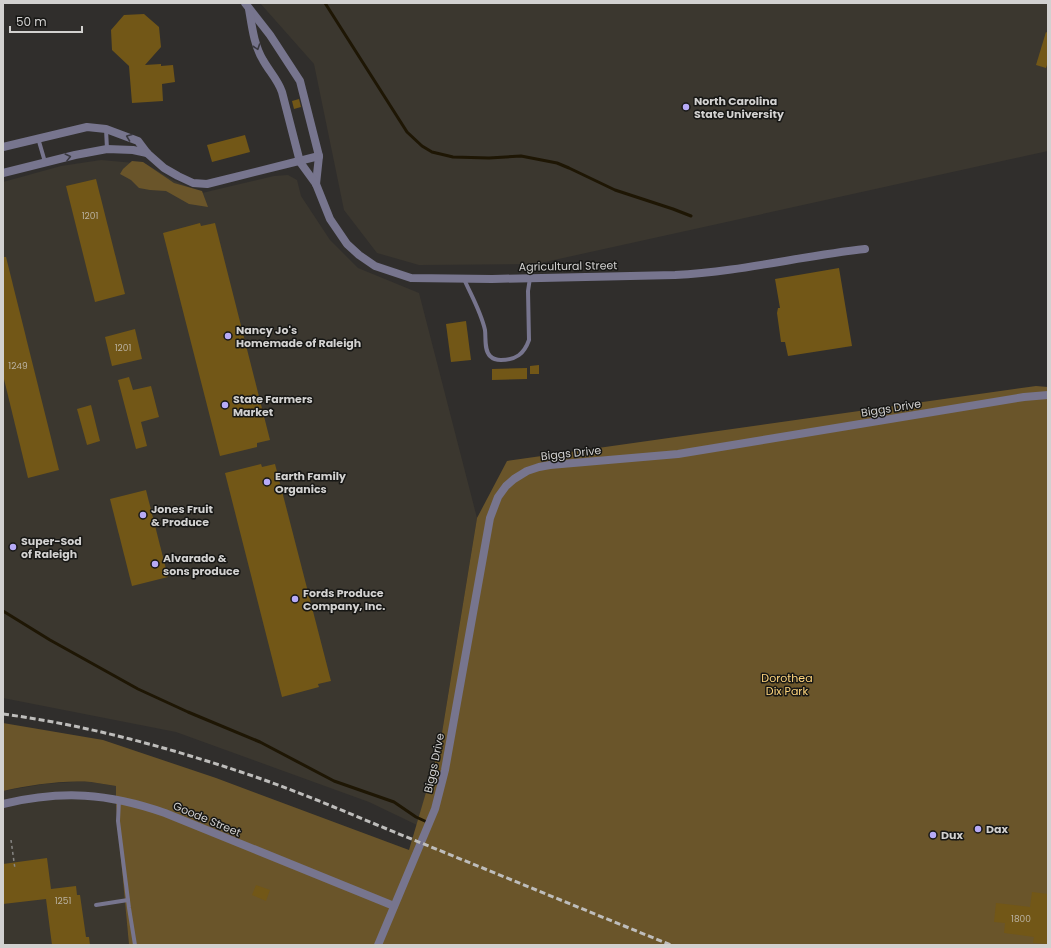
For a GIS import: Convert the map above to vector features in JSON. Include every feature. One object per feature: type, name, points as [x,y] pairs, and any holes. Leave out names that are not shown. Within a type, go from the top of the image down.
[{"type":"street","name":"Agricultural Street","points":[[247,6],[274,40],[300,81],[319,156],[316,184]]},
{"type":"street","name":"Agricultural Street","points":[[247,6],[259,52],[268,69],[279,84],[282,92],[300,162],[316,184],[321,200],[330,219],[347,244],[364,259],[375,266],[411,278],[530,278],[697,274],[864,249]]},
{"type":"street","points":[[3,147],[87,127],[106,129],[138,141],[164,168],[178,176],[194,183],[207,184],[300,162],[319,156]]},
{"type":"street","points":[[3,173],[44,162],[107,149],[147,152]]},
{"type":"street","name":"Biggs Drive","points":[[378,945],[435,809],[447,762],[490,518],[498,497],[506,486],[514,479],[527,471],[550,465],[678,454],[1024,397],[1048,395]]},
{"type":"street","name":"Goode Street","points":[[3,804],[54,795],[91,796],[119,799],[165,813],[394,906]]},
{"type":"lane","points":[[106,129],[107,149]]},
{"type":"lane","points":[[38,138],[44,162]]},
{"type":"lane","points":[[464,278],[482,318],[486,336],[486,349],[490,356],[496,360],[514,359],[526,348],[529,340],[528,291],[530,278]]},
{"type":"lane","points":[[119,799],[118,821],[135,945]]},
{"type":"lane","points":[[96,906],[128,900]]},
{"type":"path","points":[[11,840],[15,869]]},
{"type":"shaded area","name":"North Carolina State University","points":[[260,3],[1048,3],[1048,151],[536,264],[419,265],[377,253],[344,210],[314,64]]},
{"type":"shaded area","name":"State Farmers Market","points":[[101,160],[146,164],[171,179],[202,193],[274,176],[288,175],[297,180],[301,196],[330,240],[358,268],[419,293],[477,518],[440,745],[417,825],[369,802],[176,732],[3,698],[3,182],[61,166]]},
{"type":"shaded area","points":[[91,782],[116,786],[116,806],[129,945],[3,945],[3,791],[44,784]]},
{"type":"green space","points":[[132,161],[143,162],[174,183],[202,191],[208,207],[189,204],[166,191],[139,188],[131,180],[120,174]]},
{"type":"green space","name":"Dorothea Dix Park","points":[[1036,386],[1048,387],[1048,945],[129,945],[116,806],[116,786],[91,782],[58,782],[3,791],[3,723],[103,740],[216,778],[409,850],[440,745],[477,518],[507,461]]},
{"type":"building","points":[[144,14],[159,27],[161,47],[145,65],[173,65],[175,82],[162,84],[163,101],[132,103],[129,66],[112,50],[111,30],[124,15]]},
{"type":"building","points":[[1046,32],[1048,33],[1048,62],[1046,68],[1036,65]]},
{"type":"building","points":[[299,99],[301,107],[294,109],[292,101]]},
{"type":"building","points":[[245,135],[250,152],[212,162],[207,145]]},
{"type":"building","points":[[96,179],[125,294],[95,302],[66,186]]},
{"type":"building","points":[[200,223],[201,226],[215,223],[270,440],[257,443],[257,447],[220,456],[163,233]]},
{"type":"building","points":[[3,257],[6,257],[59,470],[28,478],[3,375]]},
{"type":"building","points":[[839,268],[852,346],[788,356],[785,342],[781,342],[777,313],[778,308],[780,308],[775,279]]},
{"type":"building","points":[[466,321],[471,360],[451,362],[446,324]]},
{"type":"building","points":[[135,329],[142,359],[112,366],[105,337]]},
{"type":"building","points":[[539,365],[539,374],[530,374],[530,366]]},
{"type":"building","points":[[527,368],[527,379],[492,380],[492,369]]},
{"type":"building","points":[[129,377],[133,390],[151,386],[159,417],[141,422],[147,446],[136,449],[118,380]]},
{"type":"building","points":[[91,405],[100,441],[87,445],[77,409]]},
{"type":"building","points":[[261,464],[262,467],[275,464],[331,681],[318,684],[319,687],[282,697],[225,473]]},
{"type":"building","points":[[146,490],[168,577],[132,586],[110,499]]},
{"type":"building","points":[[47,858],[51,889],[76,886],[77,895],[80,895],[86,937],[89,937],[90,945],[52,945],[46,899],[3,904],[3,864]]},
{"type":"building","points":[[256,885],[270,890],[266,901],[252,895]]},
{"type":"building","points":[[1032,892],[1048,894],[1048,944],[1033,943],[1034,937],[1004,933],[1005,923],[994,922],[996,903],[1030,907]]},
{"type":"waterway","points":[[325,3],[407,132],[422,146],[432,152],[453,157],[489,158],[521,156],[557,163],[615,190],[691,216]]},
{"type":"waterway","points":[[3,611],[50,640],[138,689],[260,742],[334,781],[394,802],[416,817],[427,822]]},
{"type":"railway","points":[[3,714],[64,724],[124,737],[212,762],[262,779],[323,802],[671,945]]},
{"type":"place","name":"North Carolina State University","points":[[686,107]]},
{"type":"place","name":"Nancy Jo's Homemade of Raleigh","points":[[228,336]]},
{"type":"place","name":"State Farmers Market","points":[[225,405]]},
{"type":"place","name":"Earth Family Organics","points":[[267,482]]},
{"type":"place","name":"Jones Fruit & Produce","points":[[143,515]]},
{"type":"place","name":"Super-Sod of Raleigh","points":[[13,547]]},
{"type":"place","name":"Alvarado & sons produce","points":[[155,564]]},
{"type":"place","name":"Fords Produce Company, Inc.","points":[[295,599]]},
{"type":"place","name":"Dax","points":[[978,829]]},
{"type":"place","name":"Dux","points":[[933,835]]}]
